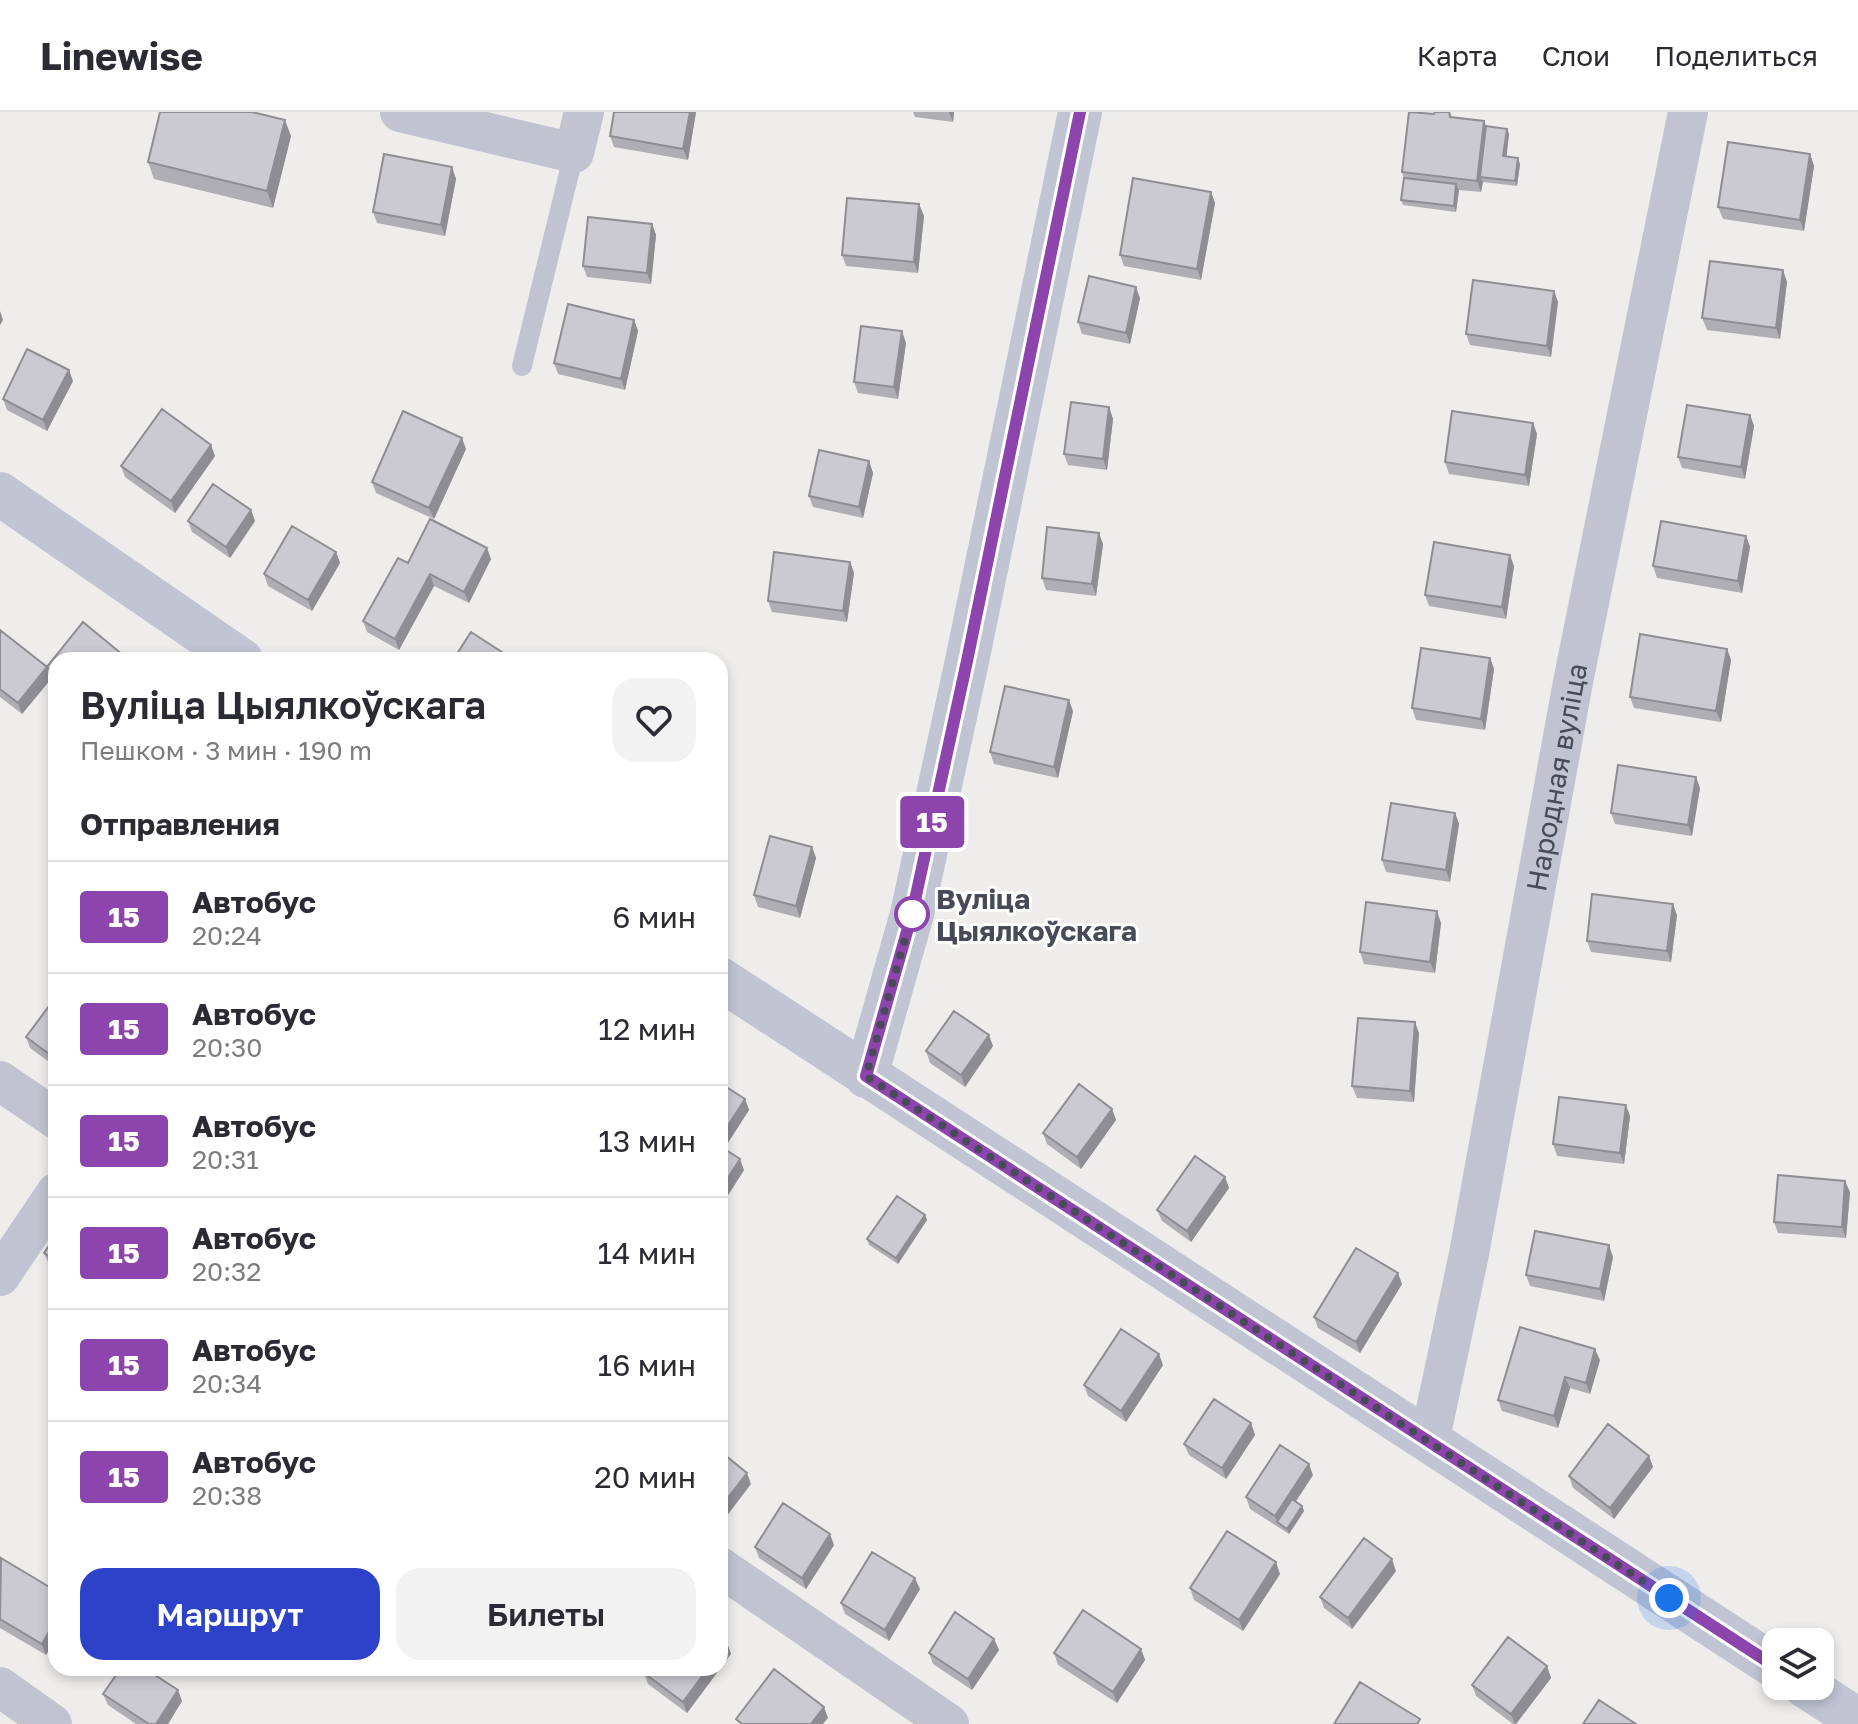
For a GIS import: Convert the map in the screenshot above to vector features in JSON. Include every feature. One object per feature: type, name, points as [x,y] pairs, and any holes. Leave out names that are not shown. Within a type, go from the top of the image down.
[{"type":"street","points":[[400,112],[574,153],[584,112]]},
{"type":"street","points":[[866,1076],[919,884],[1080,112]]},
{"type":"street","name":"Народная вуліца","points":[[1429,1443],[1469,1254],[1573,682],[1688,112]]},
{"type":"street","points":[[0,494],[229,652]]},
{"type":"street","points":[[728,984],[1762,1658]]},
{"type":"street","points":[[0,1081],[48,1114]]},
{"type":"street","points":[[0,1276],[48,1205]]},
{"type":"street","points":[[728,1572],[949,1724]]},
{"type":"street","points":[[0,1687],[52,1724]]},
{"type":"street","points":[[1827,1700],[1858,1720]]},
{"type":"lane","points":[[522,366],[574,153]]},
{"type":"building","points":[[160,112],[252,112],[285,120],[267,191],[148,162]]},
{"type":"building","points":[[614,112],[690,112],[683,149],[610,136]]},
{"type":"building","points":[[1409,112],[1449,112],[1450,117],[1484,121],[1477,181],[1402,172]]},
{"type":"building","points":[[1486,126],[1507,129],[1503,156],[1518,158],[1515,181],[1480,177]]},
{"type":"building","points":[[1728,142],[1810,154],[1800,220],[1718,207]]},
{"type":"building","points":[[384,154],[452,167],[441,225],[373,212]]},
{"type":"building","points":[[1133,178],[1211,192],[1197,269],[1120,255]]},
{"type":"building","points":[[1404,178],[1456,184],[1454,206],[1401,200]]},
{"type":"building","points":[[847,198],[919,204],[914,262],[842,255]]},
{"type":"building","points":[[588,217],[652,224],[647,273],[583,266]]},
{"type":"building","points":[[1710,261],[1783,270],[1776,328],[1702,318]]},
{"type":"building","points":[[1089,276],[1136,287],[1126,333],[1078,322]]},
{"type":"building","points":[[1473,280],[1554,291],[1547,346],[1466,334]]},
{"type":"building","points":[[568,304],[634,320],[621,379],[554,363]]},
{"type":"building","points":[[861,326],[902,331],[894,387],[854,382]]},
{"type":"building","points":[[27,349],[69,370],[43,420],[3,399]]},
{"type":"building","points":[[1071,402],[1109,407],[1103,459],[1064,454]]},
{"type":"building","points":[[1687,405],[1750,415],[1741,467],[1678,457]]},
{"type":"building","points":[[162,409],[211,445],[171,501],[121,466]]},
{"type":"building","points":[[403,411],[462,438],[429,508],[372,482]]},
{"type":"building","points":[[1452,411],[1533,423],[1525,475],[1445,462]]},
{"type":"building","points":[[819,450],[869,461],[859,507],[809,496]]},
{"type":"building","points":[[213,484],[251,510],[226,547],[188,521]]},
{"type":"building","points":[[430,519],[487,548],[464,592],[430,574],[395,639],[363,621],[398,558],[408,563]]},
{"type":"building","points":[[1661,521],[1746,536],[1738,581],[1653,566]]},
{"type":"building","points":[[292,526],[336,552],[308,600],[264,574]]},
{"type":"building","points":[[1047,527],[1099,533],[1092,584],[1042,578]]},
{"type":"building","points":[[1434,542],[1510,555],[1502,607],[1425,595]]},
{"type":"building","points":[[774,552],[850,562],[843,611],[768,601]]},
{"type":"building","points":[[83,622],[119,652],[59,652]]},
{"type":"building","points":[[0,630],[47,667],[18,703],[0,689]]},
{"type":"building","points":[[471,632],[502,652],[458,652]]},
{"type":"building","points":[[1640,634],[1727,649],[1716,711],[1630,697]]},
{"type":"building","points":[[1421,648],[1490,658],[1481,719],[1412,708]]},
{"type":"building","points":[[1005,686],[1069,700],[1054,767],[990,752]]},
{"type":"building","points":[[1618,765],[1696,777],[1688,825],[1611,813]]},
{"type":"building","points":[[1391,803],[1455,813],[1446,870],[1382,860]]},
{"type":"building","points":[[770,836],[812,847],[796,906],[754,895]]},
{"type":"building","points":[[1592,894],[1673,904],[1667,951],[1587,941]]},
{"type":"building","points":[[1366,902],[1437,911],[1430,962],[1360,952]]},
{"type":"building","points":[[48,1007],[48,1053],[26,1037]]},
{"type":"building","points":[[954,1011],[989,1035],[961,1075],[926,1051]]},
{"type":"building","points":[[1358,1018],[1415,1022],[1410,1091],[1352,1086]]},
{"type":"building","points":[[1079,1084],[1112,1109],[1077,1157],[1043,1133]]},
{"type":"building","points":[[728,1088],[745,1099],[728,1126]]},
{"type":"building","points":[[1559,1097],[1626,1105],[1620,1153],[1553,1144]]},
{"type":"building","points":[[728,1151],[740,1159],[728,1178]]},
{"type":"building","points":[[1195,1156],[1225,1177],[1187,1231],[1157,1210]]},
{"type":"building","points":[[1778,1175],[1845,1181],[1842,1227],[1774,1222]]},
{"type":"building","points":[[897,1196],[925,1215],[896,1258],[867,1239]]},
{"type":"building","points":[[1535,1231],[1609,1245],[1600,1289],[1526,1275]]},
{"type":"building","points":[[1356,1248],[1398,1273],[1356,1342],[1314,1317]]},
{"type":"building","points":[[1520,1327],[1595,1349],[1586,1383],[1565,1377],[1554,1416],[1498,1400]]},
{"type":"building","points":[[1121,1329],[1159,1354],[1121,1411],[1084,1385]]},
{"type":"building","points":[[1214,1399],[1251,1423],[1222,1468],[1184,1444]]},
{"type":"building","points":[[1608,1424],[1649,1456],[1610,1508],[1569,1476]]},
{"type":"building","points":[[1280,1445],[1309,1464],[1275,1516],[1246,1497]]},
{"type":"building","points":[[728,1458],[747,1473],[728,1498]]},
{"type":"building","points":[[1292,1499],[1302,1506],[1287,1529],[1277,1522]]},
{"type":"building","points":[[783,1503],[830,1534],[802,1578],[755,1547]]},
{"type":"building","points":[[1227,1531],[1276,1562],[1239,1620],[1190,1588]]},
{"type":"building","points":[[1364,1538],[1392,1559],[1348,1618],[1320,1597]]},
{"type":"building","points":[[872,1552],[915,1578],[885,1630],[841,1603]]},
{"type":"building","points":[[1,1558],[48,1586],[48,1633],[42,1644],[0,1619]]},
{"type":"building","points":[[1083,1610],[1141,1649],[1113,1692],[1054,1653]]},
{"type":"building","points":[[955,1612],[994,1639],[968,1679],[929,1653]]},
{"type":"building","points":[[1508,1637],[1547,1666],[1511,1714],[1472,1685]]},
{"type":"building","points":[[774,1669],[824,1707],[811,1724],[742,1724],[736,1719]]},
{"type":"building","points":[[115,1676],[156,1676],[178,1690],[156,1724],[149,1724],[103,1694]]},
{"type":"building","points":[[648,1676],[702,1676],[683,1702]]},
{"type":"building","points":[[1360,1682],[1420,1719],[1417,1724],[1334,1724]]},
{"type":"building","points":[[1599,1700],[1636,1724],[1583,1724]]},
{"type":"bus line","name":"15","points":[[1080,112],[912,914],[866,1076],[1762,1658]]},
{"type":"place","name":"Вуліца Цыялкоўскага","points":[[912,914]]},
{"type":"route","points":[[912,914],[866,1076],[1669,1598]]}]
